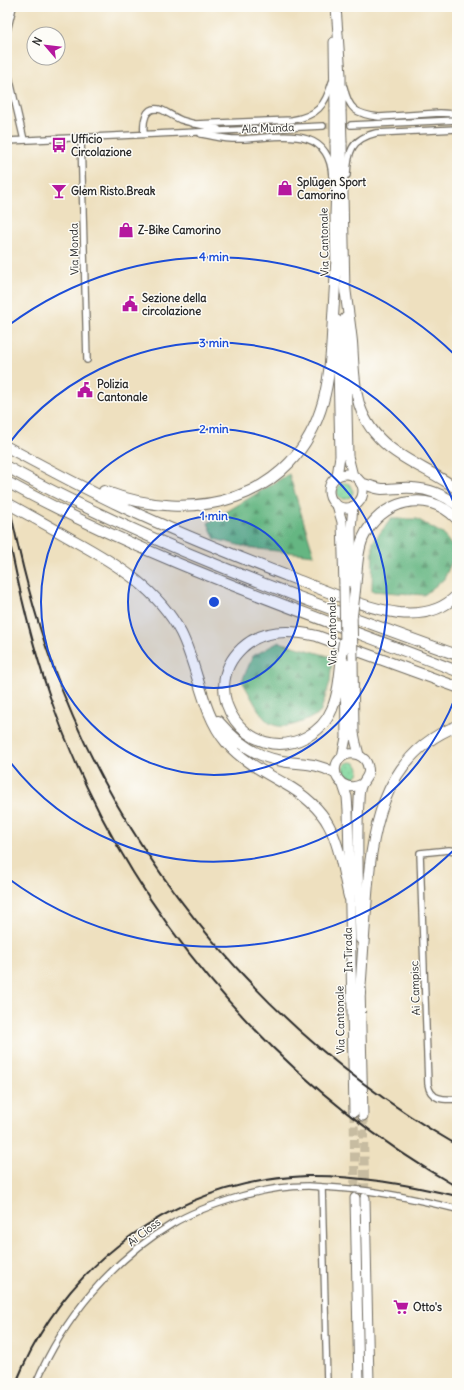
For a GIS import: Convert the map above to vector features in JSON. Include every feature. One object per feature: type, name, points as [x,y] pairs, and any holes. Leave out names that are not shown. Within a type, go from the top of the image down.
[{"type":"highway","points":[[50,470],[122,497],[143,502],[176,506],[203,505],[221,502],[248,492],[264,483],[282,470],[301,448],[314,426],[323,403],[328,382],[330,364],[336,266]]},
{"type":"highway","points":[[345,287],[352,342],[354,384],[358,400],[367,421],[376,434],[396,453],[457,489]]},
{"type":"highway","points":[[7,447],[124,507],[176,531],[292,578],[373,607],[395,612],[417,613],[440,608],[457,595]]},
{"type":"highway","points":[[7,467],[79,504],[172,546],[290,594],[457,655]]},
{"type":"highway","points":[[357,479],[372,487],[382,489],[406,487],[426,489],[457,504]]},
{"type":"highway","points":[[7,482],[171,560],[457,671]]},
{"type":"highway","points":[[352,616],[350,588],[361,543],[371,524],[384,512],[405,502],[423,501],[444,508],[457,519]]},
{"type":"highway","points":[[7,503],[103,557],[131,575],[148,590],[166,610],[181,634],[207,704],[219,732],[226,742],[237,754],[254,767],[297,791],[321,812],[331,828],[336,841],[349,897]]},
{"type":"highway","points":[[344,642],[347,657],[332,710],[322,725],[310,735],[288,744],[273,744],[265,742],[243,731],[231,715],[227,707],[224,694],[225,679],[229,665],[237,653],[246,644],[261,636],[274,633],[298,633],[317,636],[457,687]]},
{"type":"highway","points":[[207,704],[214,716],[226,730],[250,750],[276,760],[312,764],[335,773]]},
{"type":"highway","points":[[360,993],[369,873],[375,833],[384,802],[396,777],[411,756],[432,738],[457,726]]},
{"type":"main road","name":"Via Cantonale","points":[[335,7],[338,74],[338,143],[336,186],[345,287],[348,456],[357,479]]},
{"type":"main road","name":"Via Cantonale","points":[[337,476],[340,456],[336,266],[339,216]]},
{"type":"main road","points":[[345,474],[357,479],[362,488],[362,496],[358,502],[353,506],[344,507],[337,505],[332,500],[329,492],[331,483],[337,476],[345,474]]},
{"type":"main road","name":"Via Cantonale","points":[[337,505],[342,522],[350,588]]},
{"type":"main road","name":"Via Cantonale","points":[[344,642],[350,588],[353,506]]},
{"type":"main road","name":"Via Cantonale","points":[[342,757],[346,738],[347,657],[352,616]]},
{"type":"main road","name":"Via Cantonale","points":[[347,657],[354,733],[359,755]]},
{"type":"main road","points":[[352,754],[359,755],[366,761],[368,776],[362,784],[351,787],[343,785],[338,780],[335,773],[336,765],[342,757],[352,754]]},
{"type":"main road","name":"In Tirada","points":[[362,784],[358,807],[363,1116]]},
{"type":"main road","name":"Via Cantonale","points":[[343,785],[347,798],[348,810],[354,1112]]},
{"type":"main road","points":[[355,1198],[359,1383]]},
{"type":"main road","points":[[365,1198],[369,1383]]},
{"type":"street","points":[[7,30],[13,7]]},
{"type":"street","points":[[7,68],[24,140]]},
{"type":"street","points":[[338,74],[350,105],[362,113],[379,117],[440,113],[457,118]]},
{"type":"street","name":"Ala Munda","points":[[194,124],[292,120],[306,116],[316,111],[326,100],[338,74]]},
{"type":"street","name":"Ala Munda","points":[[144,134],[143,124],[145,116],[154,109],[194,124],[224,130]]},
{"type":"street","points":[[351,125],[457,118]]},
{"type":"street","name":"Ala Munda","points":[[7,141],[323,126]]},
{"type":"street","points":[[339,216],[348,157],[352,148],[358,141],[366,136],[376,133],[457,129]]},
{"type":"street","name":"Ala Munda","points":[[191,133],[238,139],[300,137],[314,141],[324,151],[331,166],[339,216]]},
{"type":"street","name":"Via Monda","points":[[81,138],[87,360]]},
{"type":"street","name":"Ai Campisc","points":[[457,851],[449,850],[420,853],[428,1084],[431,1093],[438,1099],[457,1099]]},
{"type":"street","name":"Ai Cioss","points":[[36,1383],[62,1332],[109,1273],[131,1254],[172,1224],[212,1206],[255,1193],[295,1186],[368,1191],[416,1199],[457,1209]]},
{"type":"street","points":[[322,1187],[326,1383]]},
{"type":"green space","points":[[289,474],[314,555],[250,548],[215,539],[208,523]]},
{"type":"green space","points":[[345,483],[352,488],[353,491],[348,498],[345,499],[338,494],[337,491],[342,484]]},
{"type":"green space","points":[[391,519],[417,519],[443,534],[456,552],[444,579],[424,595],[372,591],[373,542]]},
{"type":"green space","points":[[279,642],[332,657],[330,682],[320,713],[300,723],[285,726],[271,724],[265,719],[242,681],[253,656]]},
{"type":"green space","points":[[351,762],[358,767],[359,770],[354,777],[351,778],[344,773],[343,770],[348,763]]},
{"type":"tunnel","points":[[323,126],[351,125]]},
{"type":"tunnel","points":[[354,1112],[355,1198]]},
{"type":"tunnel","points":[[363,1116],[365,1198]]},
{"type":"railway","points":[[7,493],[26,579],[52,664],[83,738],[120,809],[163,877],[212,940],[266,999],[326,1053],[389,1102],[457,1145]]},
{"type":"railway","points":[[7,528],[26,614],[50,697],[80,772],[117,845],[160,914],[209,978],[264,1039],[324,1094],[388,1143],[457,1187]]},
{"type":"railway","points":[[16,1383],[37,1340],[64,1300],[95,1266],[131,1236],[170,1212],[213,1193],[259,1181],[307,1176],[326,1176],[364,1179],[420,1188],[457,1196]]},
{"type":"place","name":"Ufficio Circolazione","points":[[59,145]]},
{"type":"place","name":"Splügen Sport Camorino","points":[[285,188]]},
{"type":"place","name":"Glem Risto.Break","points":[[59,191]]},
{"type":"place","name":"Z-Bike Camorino","points":[[126,230]]},
{"type":"place","name":"Sezione della circolazione","points":[[130,304]]},
{"type":"place","name":"Polizia Cantonale","points":[[85,390]]},
{"type":"place","name":"Otto's","points":[[401,1307]]}]
